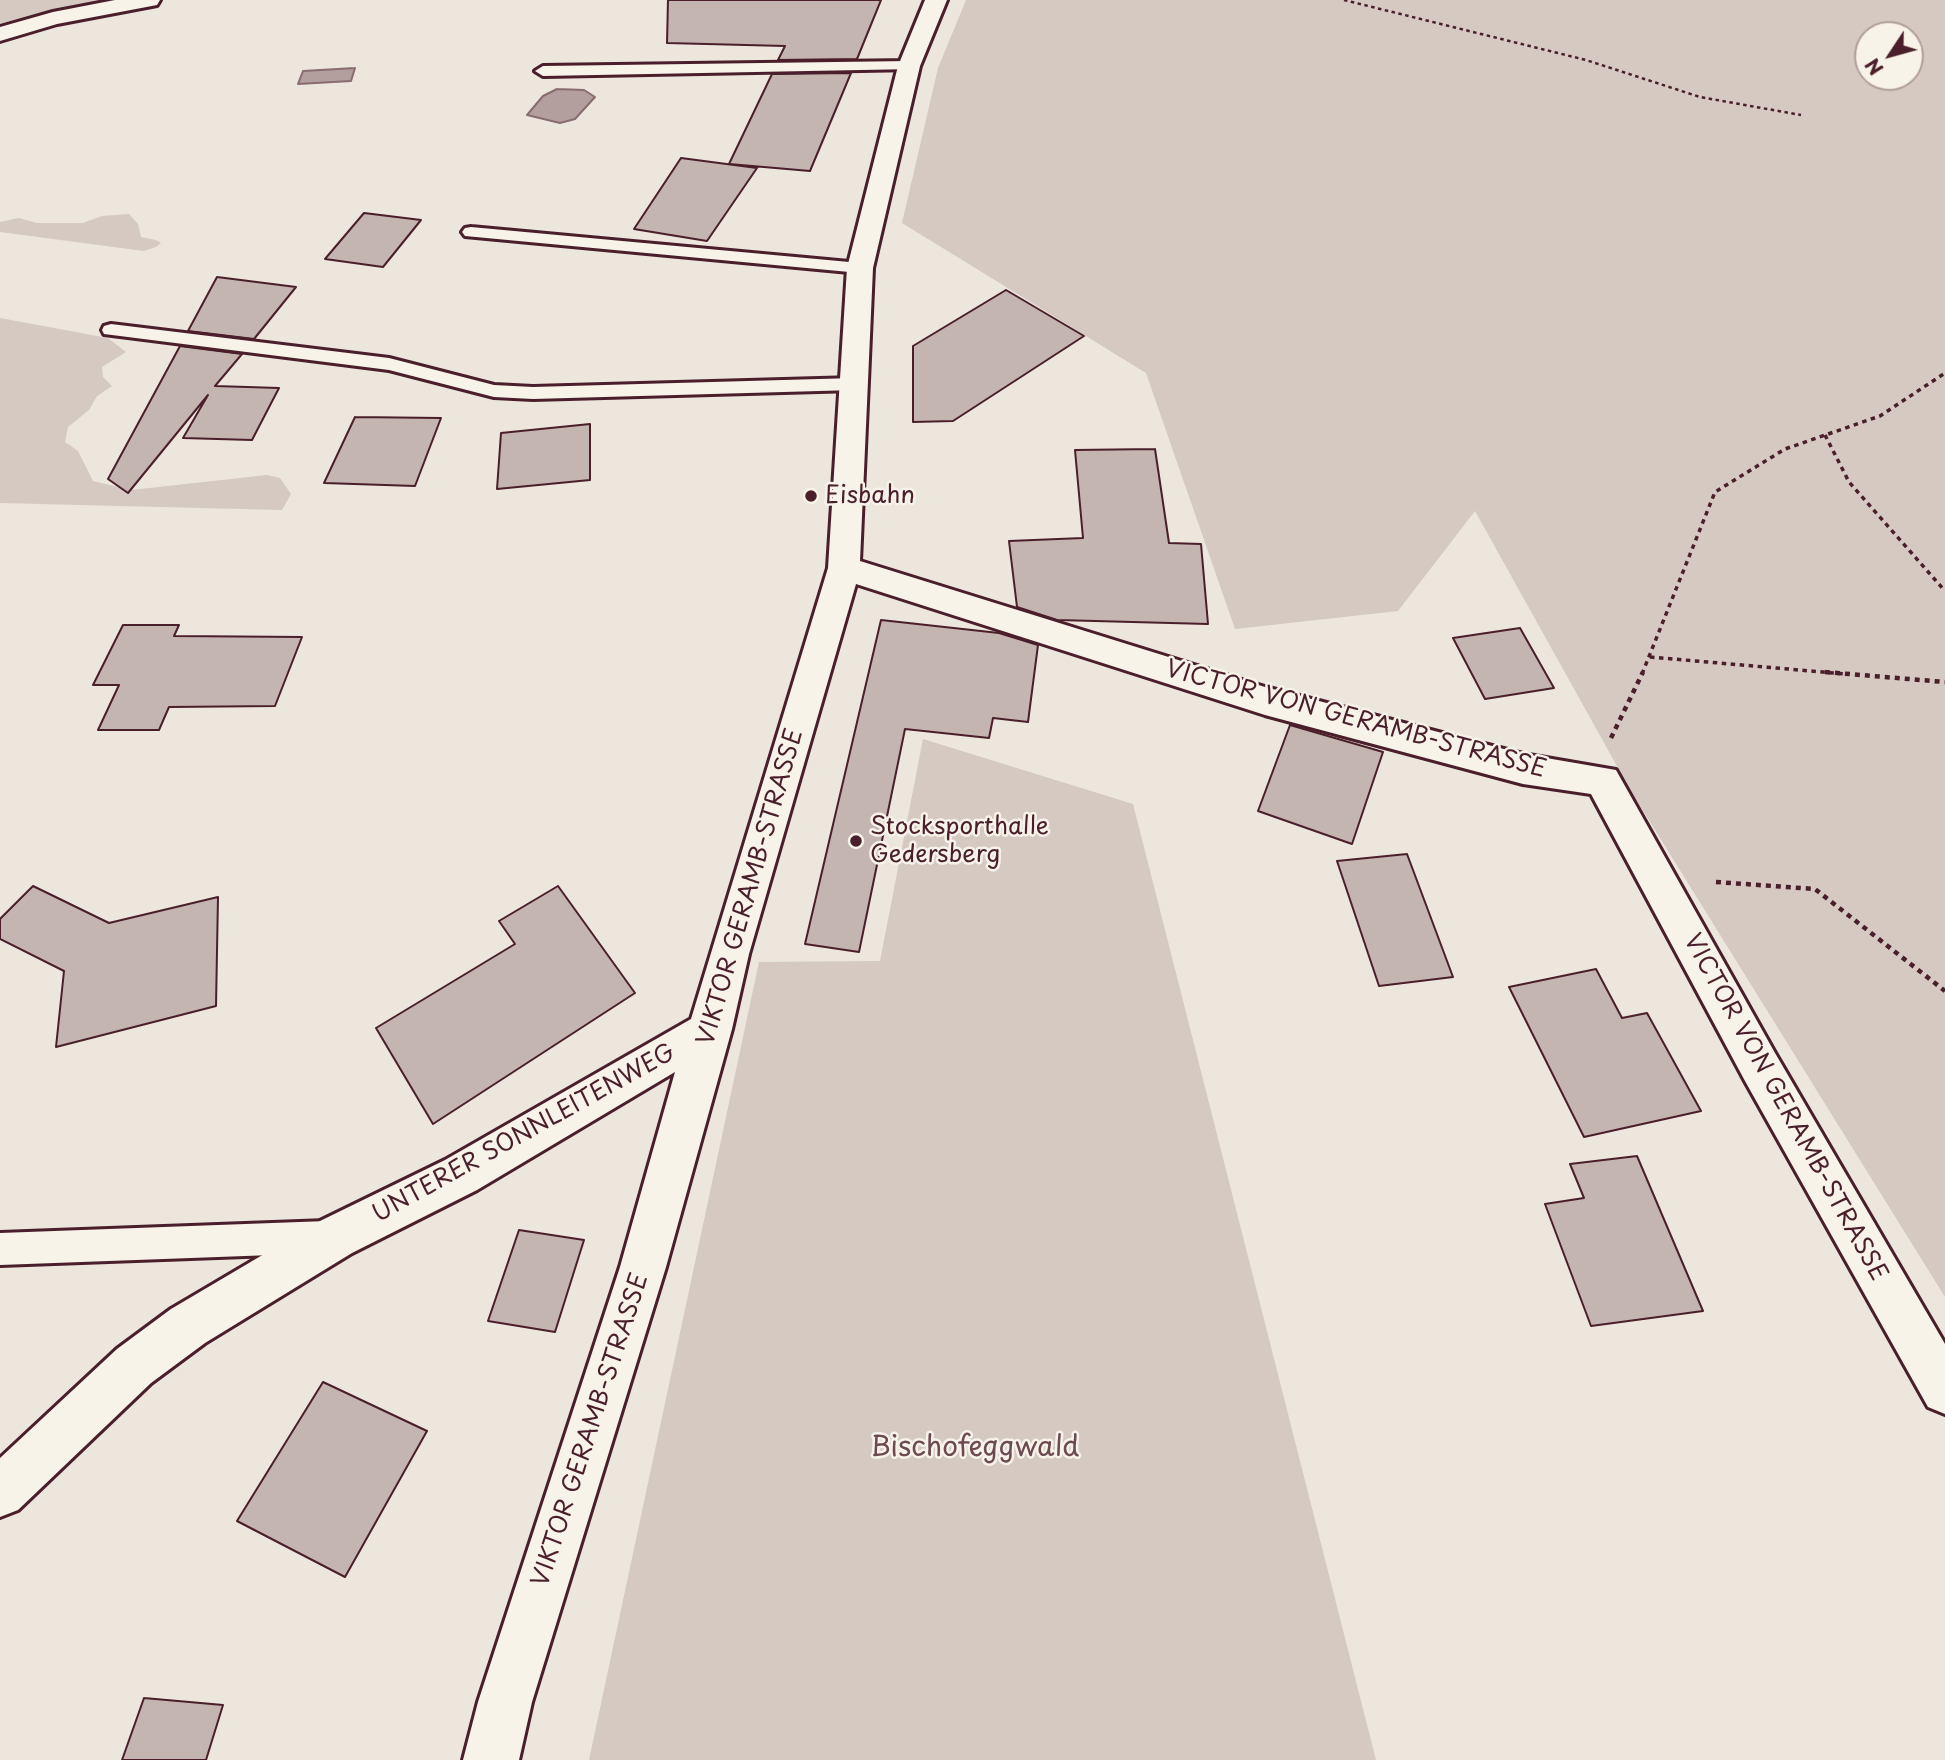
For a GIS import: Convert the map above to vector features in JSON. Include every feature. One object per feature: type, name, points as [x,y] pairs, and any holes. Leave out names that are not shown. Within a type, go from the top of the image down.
[{"type":"street","points":[[0,34],[53,18],[149,0]]},
{"type":"street","name":"VIKTOR GERAMB-STRASSE","points":[[491,1760],[505,1702],[643,1267],[730,954],[844,568],[860,268],[909,66],[936,0]]},
{"type":"street","name":"VICTOR VON GERAMB-STRASSE","points":[[844,568],[1265,701],[1523,769],[1603,781],[1760,1067],[1945,1390]]},
{"type":"street","name":"UNTERER SONNLEITENWEG","points":[[0,1492],[134,1366],[188,1326],[336,1237],[461,1175],[711,1029]]},
{"type":"lane","points":[[543,71],[909,66]]},
{"type":"lane","points":[[471,232],[860,268]]},
{"type":"lane","points":[[111,330],[389,365],[494,391],[533,393],[855,384]]},
{"type":"lane","name":"UNTERER SONNLEITENWEG","points":[[0,1249],[336,1237]]},
{"type":"path","points":[[1344,0],[1586,60],[1700,97],[1801,115]]},
{"type":"path","points":[[1603,781],[1607,745],[1650,657],[1715,492],[1785,449],[1880,416],[1945,373]]},
{"type":"path","points":[[1825,435],[1849,482],[1945,591]]},
{"type":"path","points":[[1650,657],[1945,682]]},
{"type":"path","points":[[1656,877],[1815,889],[1945,991]]},
{"type":"green space","points":[[0,0],[101,0],[0,25]]},
{"type":"green space","points":[[966,0],[1945,0],[1945,1297],[1632,793],[1475,511],[1398,611],[1235,629],[1146,373],[902,223],[938,68]]},
{"type":"green space","points":[[129,214],[138,224],[141,237],[161,243],[144,251],[0,232],[0,222],[19,218],[37,223],[83,223],[102,216]]},
{"type":"green space","points":[[0,318],[108,338],[126,352],[102,367],[103,377],[112,386],[97,396],[89,410],[68,427],[65,442],[78,451],[93,481],[131,490],[267,475],[280,478],[291,494],[282,510],[0,503]]},
{"type":"green space","name":"Bischofeggwald","points":[[923,739],[1133,804],[1376,1760],[589,1760],[759,962],[880,961]]},
{"type":"shaded area","points":[[355,68],[351,81],[298,84],[303,71]]},
{"type":"shaded area","points":[[557,89],[584,90],[595,97],[575,119],[560,123],[527,115],[543,96]]},
{"type":"building","points":[[668,0],[881,0],[857,59],[778,60],[785,46],[667,43]]},
{"type":"building","points":[[851,73],[810,171],[729,164],[772,74]]},
{"type":"building","points":[[681,158],[757,168],[707,241],[634,229]]},
{"type":"building","points":[[364,213],[421,220],[383,267],[325,259]]},
{"type":"building","points":[[217,277],[296,287],[254,339],[188,331]]},
{"type":"building","points":[[1006,290],[1084,336],[953,421],[913,422],[913,346]]},
{"type":"building","points":[[180,346],[242,354],[215,386],[279,388],[252,440],[183,438],[208,395],[128,493],[108,479]]},
{"type":"building","points":[[355,417],[441,418],[415,486],[324,483]]},
{"type":"building","points":[[590,424],[590,480],[497,489],[501,433]]},
{"type":"building","points":[[1155,449],[1169,543],[1201,544],[1208,624],[1057,620],[1017,607],[1009,541],[1083,538],[1075,450]]},
{"type":"building","name":"Stocksporthalle Gedersberg","points":[[881,620],[999,633],[1038,645],[1028,722],[993,718],[989,738],[905,729],[859,952],[805,944]]},
{"type":"building","points":[[123,625],[179,625],[174,636],[302,637],[275,706],[169,707],[159,730],[98,730],[119,685],[93,685]]},
{"type":"building","points":[[1520,628],[1554,688],[1485,699],[1453,638]]},
{"type":"building","points":[[1290,725],[1383,752],[1352,844],[1258,811]]},
{"type":"building","points":[[1407,854],[1453,977],[1379,986],[1337,861]]},
{"type":"building","points":[[33,886],[109,923],[218,897],[216,1006],[56,1047],[64,971],[0,939],[0,919]]},
{"type":"building","points":[[558,886],[635,993],[433,1124],[376,1028],[515,944],[499,921]]},
{"type":"building","points":[[1596,969],[1622,1018],[1647,1013],[1701,1111],[1584,1137],[1509,987]]},
{"type":"building","points":[[1637,1156],[1703,1311],[1591,1326],[1545,1204],[1584,1198],[1570,1164]]},
{"type":"building","points":[[519,1230],[584,1240],[555,1332],[488,1321]]},
{"type":"building","points":[[323,1382],[427,1431],[345,1577],[237,1521]]},
{"type":"building","points":[[144,1698],[223,1705],[206,1760],[122,1760]]},
{"type":"place","name":"Eisbahn","points":[[811,496]]},
{"type":"place","name":"Stocksporthalle Gedersberg","points":[[856,841]]}]
